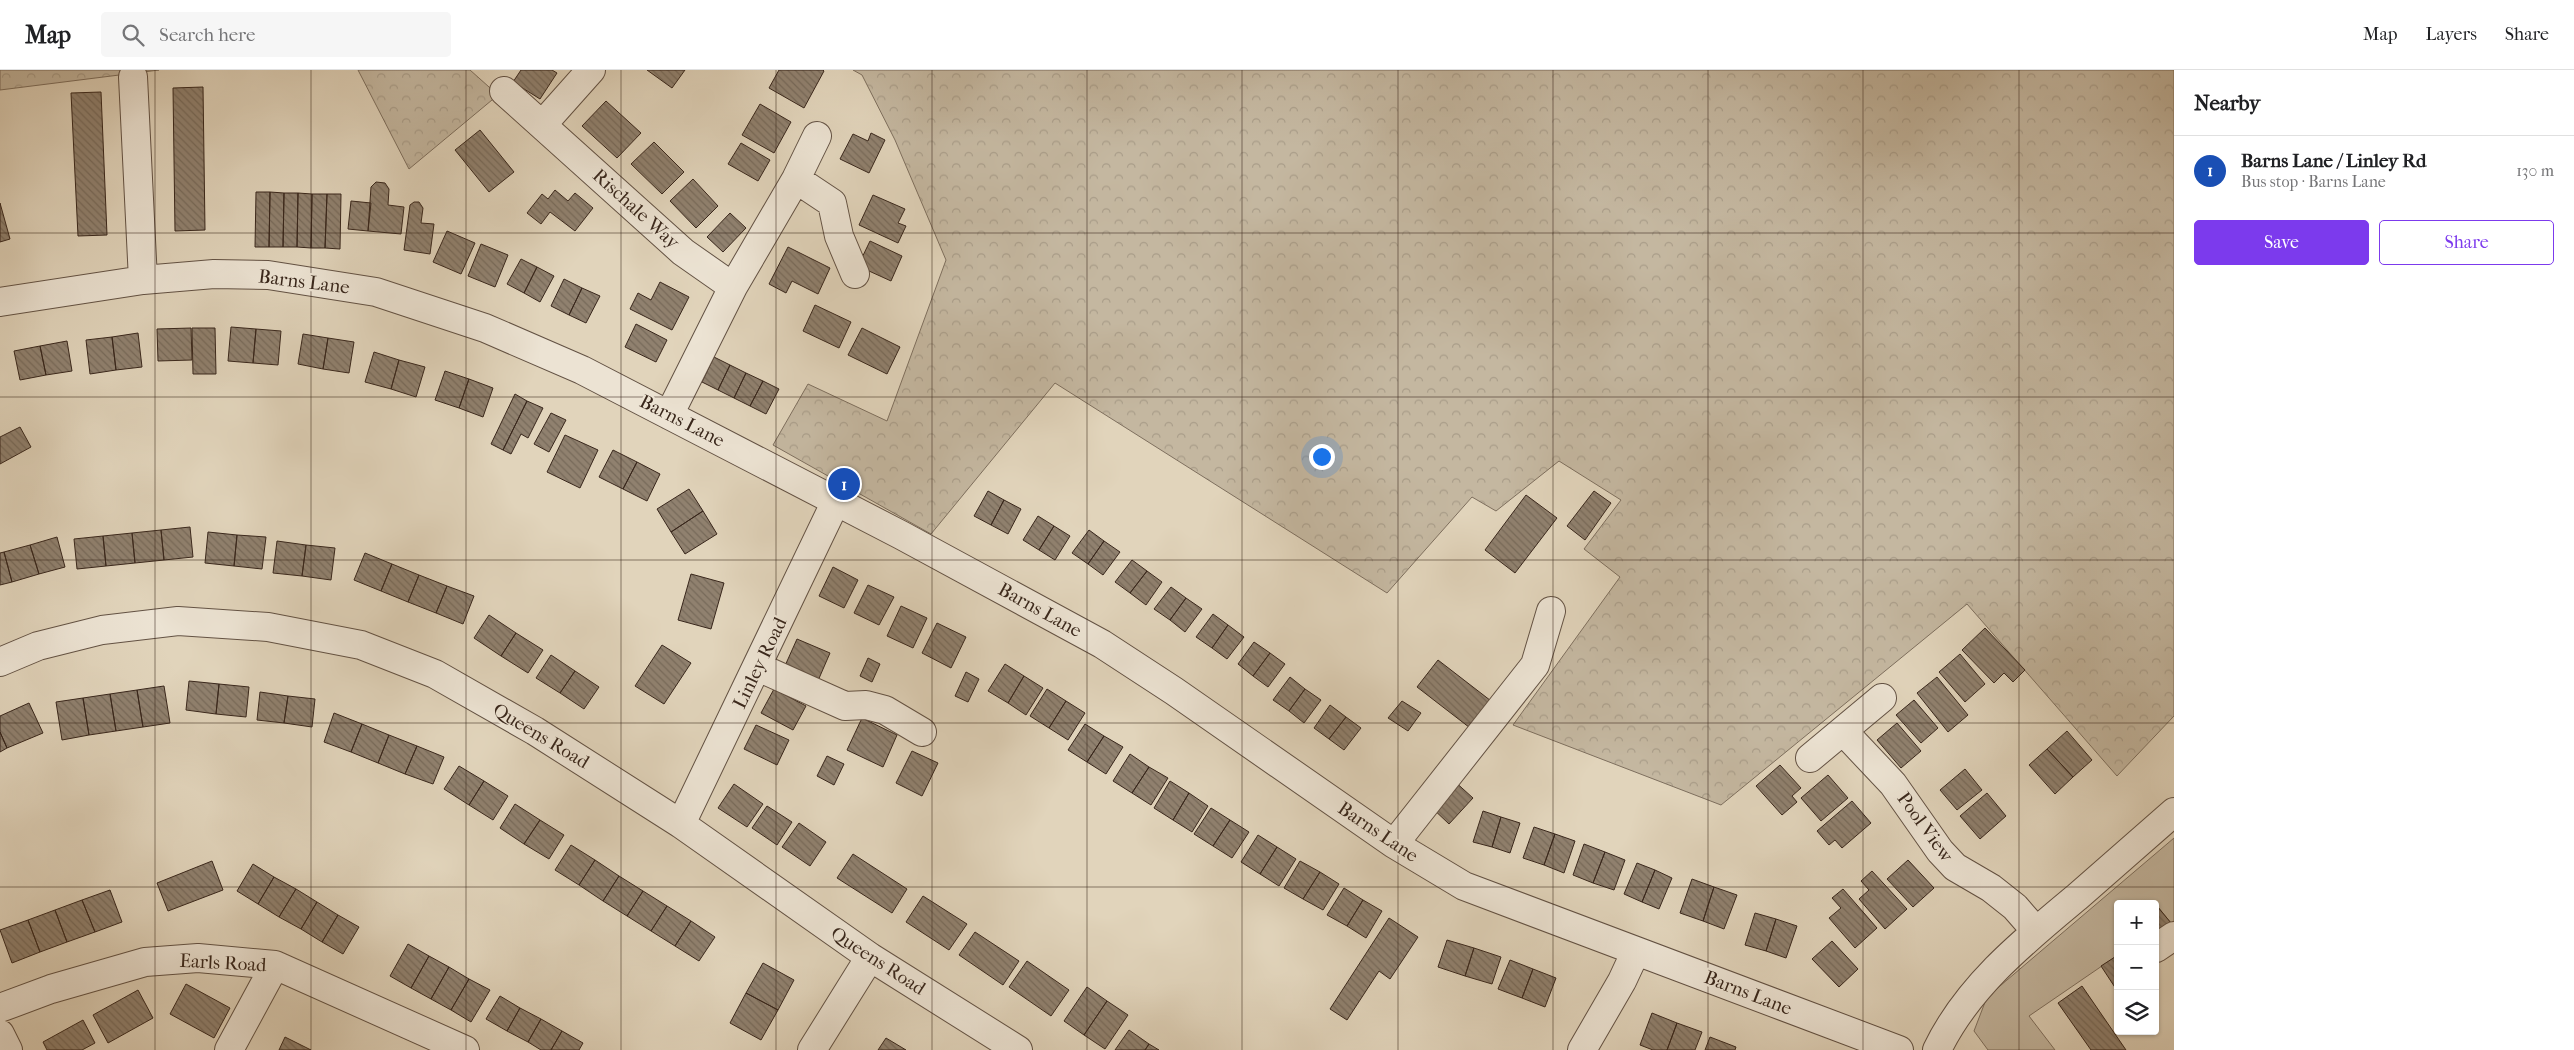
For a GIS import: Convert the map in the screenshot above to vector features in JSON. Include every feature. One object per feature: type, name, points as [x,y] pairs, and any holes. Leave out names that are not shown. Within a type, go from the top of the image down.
[{"type":"street","points":[[542,125],[591,70]]},
{"type":"street","points":[[133,76],[143,280]]},
{"type":"street","name":"Rischale Way","points":[[504,91],[684,252],[734,287]]},
{"type":"street","points":[[669,415],[734,287],[796,179],[817,136]]},
{"type":"street","points":[[796,179],[832,203],[839,236],[855,274]]},
{"type":"street","name":"Barns Lane","points":[[0,302],[143,280],[214,274],[268,275],[376,292],[485,328],[582,370],[836,501],[1102,644],[1174,691],[1394,844],[1464,886],[1899,1050]]},
{"type":"street","name":"Linley Road","points":[[681,824],[836,501]]},
{"type":"street","points":[[1394,844],[1535,665],[1551,610]]},
{"type":"street","name":"Queens Road","points":[[0,662],[38,646],[102,630],[178,621],[268,627],[361,644],[435,674],[536,731],[681,824],[870,957],[1018,1050]]},
{"type":"street","points":[[758,666],[845,706],[866,705],[885,710],[922,732]]},
{"type":"street","points":[[1810,758],[1844,732],[1882,698]]},
{"type":"street","name":"Pool View","points":[[1844,732],[1893,784],[1940,851],[1955,867],[1991,888],[2015,907],[2036,931]]},
{"type":"street","points":[[1936,1050],[1948,1027],[1970,997],[2036,931],[2174,812]]},
{"type":"street","points":[[2159,946],[2174,936]]},
{"type":"street","points":[[1582,1050],[1622,981],[1636,951]]},
{"type":"street","points":[[812,1050],[870,957]]},
{"type":"street","name":"Earls Road","points":[[0,1008],[51,989],[145,962],[198,958],[275,965],[465,1050]]},
{"type":"street","points":[[229,1050],[275,965]]},
{"type":"street","points":[[0,1034],[8,1050]]},
{"type":"green space","points":[[0,70],[159,70],[0,90]]},
{"type":"green space","points":[[358,70],[470,70],[498,95],[409,169]]},
{"type":"green space","points":[[853,70],[2174,70],[2174,716],[2117,776],[1967,604],[1721,805],[1513,725],[1620,577],[1584,549],[1621,500],[1559,461],[1496,511],[1472,497],[1387,593],[1055,383],[931,534],[773,445],[808,384],[887,421],[946,260],[895,140],[862,75]]},
{"type":"green space","points":[[2174,838],[2174,921],[2171,923],[2159,908],[2159,900],[2114,900],[2114,958],[2029,1016],[2055,1050],[1988,1050],[1974,1031],[1987,997]]},
{"type":"building","points":[[521,70],[552,70],[557,73],[540,99],[513,82]]},
{"type":"building","points":[[647,70],[685,70],[672,88]]},
{"type":"building","points":[[779,70],[824,71],[804,108],[769,88]]},
{"type":"building","points":[[203,87],[205,230],[175,231],[173,88]]},
{"type":"building","points":[[101,92],[107,235],[78,236],[71,93]]},
{"type":"building","points":[[606,101],[641,133],[617,158],[582,126]]},
{"type":"building","points":[[760,104],[791,122],[774,153],[742,135]]},
{"type":"building","points":[[480,130],[514,172],[489,192],[455,150]]},
{"type":"building","points":[[871,133],[885,140],[869,173],[840,159],[853,134],[868,141]]},
{"type":"building","points":[[654,142],[684,172],[662,194],[631,164]]},
{"type":"building","points":[[741,143],[770,160],[758,181],[728,164]]},
{"type":"building","points":[[693,179],[718,206],[696,228],[670,201]]},
{"type":"building","points":[[376,182],[385,183],[389,189],[388,205],[404,207],[401,234],[368,231],[371,187]]},
{"type":"building","points":[[555,190],[568,201],[575,193],[593,208],[575,231],[550,212],[541,224],[527,213],[542,194],[548,199]]},
{"type":"building","points":[[256,192],[270,192],[269,247],[255,247]]},
{"type":"building","points":[[270,192],[284,193],[283,247],[269,247]]},
{"type":"building","points":[[284,193],[298,193],[297,247],[283,247]]},
{"type":"building","points":[[298,193],[312,194],[311,248],[297,247]]},
{"type":"building","points":[[312,194],[327,194],[325,248],[311,248]]},
{"type":"building","points":[[327,194],[341,194],[340,249],[325,248]]},
{"type":"building","points":[[873,195],[905,209],[898,223],[906,226],[898,243],[859,225]]},
{"type":"building","points":[[351,201],[371,203],[368,231],[348,229]]},
{"type":"building","points":[[414,202],[419,202],[423,208],[421,223],[434,224],[430,254],[404,250],[410,205]]},
{"type":"building","points":[[0,203],[10,239],[0,242]]},
{"type":"building","points":[[730,213],[746,228],[723,252],[707,237]]},
{"type":"building","points":[[447,231],[475,243],[461,274],[433,262]]},
{"type":"building","points":[[870,241],[902,256],[891,281],[858,266]]},
{"type":"building","points":[[481,244],[508,255],[495,287],[468,276]]},
{"type":"building","points":[[788,247],[830,268],[818,294],[792,281],[786,293],[769,284]]},
{"type":"building","points":[[521,259],[537,267],[524,293],[507,284]]},
{"type":"building","points":[[537,267],[554,276],[540,302],[524,293]]},
{"type":"building","points":[[564,279],[582,288],[569,315],[551,306]]},
{"type":"building","points":[[660,282],[689,297],[672,330],[630,309],[638,293],[651,300]]},
{"type":"building","points":[[582,288],[600,296],[586,323],[569,315]]},
{"type":"building","points":[[815,305],[851,322],[839,348],[803,331]]},
{"type":"building","points":[[636,324],[667,340],[656,362],[625,347]]},
{"type":"building","points":[[231,327],[256,329],[253,363],[228,361]]},
{"type":"building","points":[[191,328],[192,360],[158,361],[157,329]]},
{"type":"building","points":[[192,328],[215,328],[216,374],[193,374]]},
{"type":"building","points":[[862,328],[900,347],[887,374],[848,355]]},
{"type":"building","points":[[256,329],[281,331],[278,365],[253,363]]},
{"type":"building","points":[[138,333],[142,367],[116,370],[112,337]]},
{"type":"building","points":[[303,334],[328,338],[323,369],[298,364]]},
{"type":"building","points":[[112,337],[116,370],[90,374],[86,340]]},
{"type":"building","points":[[328,338],[354,342],[349,373],[323,369]]},
{"type":"building","points":[[67,341],[72,371],[46,375],[40,346]]},
{"type":"building","points":[[40,346],[46,375],[20,380],[14,351]]},
{"type":"building","points":[[374,352],[399,360],[391,389],[365,382]]},
{"type":"building","points":[[714,357],[730,365],[718,390],[702,382]]},
{"type":"building","points":[[399,360],[425,367],[416,397],[391,389]]},
{"type":"building","points":[[730,365],[746,373],[734,398],[718,390]]},
{"type":"building","points":[[445,371],[469,379],[459,408],[435,400]]},
{"type":"building","points":[[746,373],[763,381],[750,406],[734,398]]},
{"type":"building","points":[[469,379],[493,388],[483,417],[459,408]]},
{"type":"building","points":[[763,381],[779,389],[766,414],[750,406]]},
{"type":"building","points":[[515,394],[527,401],[503,450],[491,444]]},
{"type":"building","points":[[527,401],[543,408],[528,438],[521,434],[511,454],[503,450]]},
{"type":"building","points":[[551,413],[566,420],[549,452],[534,444]]},
{"type":"building","points":[[20,427],[31,447],[0,464],[0,437]]},
{"type":"building","points":[[565,435],[598,450],[580,488],[547,472]]},
{"type":"building","points":[[613,450],[637,462],[623,489],[599,477]]},
{"type":"building","points":[[637,462],[660,474],[647,501],[623,489]]},
{"type":"building","points":[[689,489],[703,511],[671,532],[657,509]]},
{"type":"building","points":[[988,491],[1004,500],[991,525],[974,516]]},
{"type":"building","points":[[1594,491],[1611,503],[1585,540],[1567,526]]},
{"type":"building","points":[[1526,495],[1557,518],[1515,573],[1485,550]]},
{"type":"building","points":[[1004,500],[1021,509],[1008,534],[991,525]]},
{"type":"building","points":[[703,511],[717,534],[685,554],[671,532]]},
{"type":"building","points":[[1038,516],[1054,526],[1039,550],[1023,540]]},
{"type":"building","points":[[1054,526],[1070,536],[1055,560],[1039,550]]},
{"type":"building","points":[[190,527],[193,557],[164,560],[161,530]]},
{"type":"building","points":[[161,530],[164,560],[135,563],[132,533]]},
{"type":"building","points":[[1089,530],[1104,541],[1088,564],[1072,553]]},
{"type":"building","points":[[208,532],[237,535],[234,566],[205,563]]},
{"type":"building","points":[[132,533],[135,563],[106,566],[103,536]]},
{"type":"building","points":[[237,535],[266,537],[262,569],[234,566]]},
{"type":"building","points":[[103,536],[106,566],[77,569],[74,539]]},
{"type":"building","points":[[57,537],[65,567],[39,574],[30,545]]},
{"type":"building","points":[[277,541],[306,545],[302,576],[273,573]]},
{"type":"building","points":[[1104,541],[1120,552],[1103,575],[1088,564]]},
{"type":"building","points":[[30,545],[39,574],[12,582],[4,552]]},
{"type":"building","points":[[306,545],[335,548],[331,580],[302,576]]},
{"type":"building","points":[[4,552],[12,582],[0,585],[0,553]]},
{"type":"building","points":[[365,553],[392,564],[381,591],[354,580]]},
{"type":"building","points":[[1132,560],[1147,571],[1130,593],[1115,582]]},
{"type":"building","points":[[392,564],[419,575],[408,602],[381,591]]},
{"type":"building","points":[[833,567],[858,580],[844,608],[819,596]]},
{"type":"building","points":[[1147,571],[1162,582],[1146,605],[1130,593]]},
{"type":"building","points":[[691,574],[724,583],[711,629],[678,620]]},
{"type":"building","points":[[419,575],[447,586],[436,613],[408,602]]},
{"type":"building","points":[[868,585],[894,597],[879,625],[854,613]]},
{"type":"building","points":[[447,586],[474,596],[463,624],[436,613]]},
{"type":"building","points":[[1171,587],[1186,598],[1170,620],[1154,609]]},
{"type":"building","points":[[1186,598],[1202,609],[1185,632],[1170,620]]},
{"type":"building","points":[[901,606],[927,618],[913,648],[887,636]]},
{"type":"building","points":[[1213,614],[1228,625],[1212,648],[1196,637]]},
{"type":"building","points":[[489,615],[516,633],[501,656],[474,638]]},
{"type":"building","points":[[937,623],[966,637],[951,668],[922,653]]},
{"type":"building","points":[[1228,625],[1244,637],[1227,659],[1212,648]]},
{"type":"building","points":[[1985,628],[2025,670],[2013,682],[2004,673],[1994,683],[1962,650]]},
{"type":"building","points":[[516,633],[543,650],[528,673],[501,656]]},
{"type":"building","points":[[797,639],[830,653],[817,683],[784,668]]},
{"type":"building","points":[[1254,642],[1270,653],[1253,676],[1238,664]]},
{"type":"building","points":[[662,645],[691,663],[664,704],[635,686]]},
{"type":"building","points":[[1270,653],[1285,664],[1268,687],[1253,676]]},
{"type":"building","points":[[1960,654],[1985,684],[1965,702],[1939,672]]},
{"type":"building","points":[[551,655],[575,671],[560,693],[536,678]]},
{"type":"building","points":[[868,658],[880,664],[872,682],[860,676]]},
{"type":"building","points":[[1438,660],[1495,704],[1474,731],[1417,687]]},
{"type":"building","points":[[1005,664],[1024,676],[1008,703],[988,691]]},
{"type":"building","points":[[575,671],[599,687],[584,709],[560,693]]},
{"type":"building","points":[[966,672],[979,679],[968,702],[955,696]]},
{"type":"building","points":[[1024,676],[1043,688],[1026,715],[1008,703]]},
{"type":"building","points":[[1290,677],[1305,689],[1289,711],[1273,700]]},
{"type":"building","points":[[1937,677],[1968,715],[1948,732],[1917,693]]},
{"type":"building","points":[[189,681],[219,684],[216,714],[186,710]]},
{"type":"building","points":[[219,684],[249,687],[246,717],[216,714]]},
{"type":"building","points":[[164,686],[170,723],[143,727],[137,690]]},
{"type":"building","points":[[774,689],[806,706],[793,730],[761,713]]},
{"type":"building","points":[[1047,689],[1066,701],[1049,728],[1030,716]]},
{"type":"building","points":[[1305,689],[1321,700],[1304,723],[1289,711]]},
{"type":"building","points":[[137,690],[143,727],[116,731],[110,694]]},
{"type":"building","points":[[260,692],[288,696],[284,723],[257,720]]},
{"type":"building","points":[[110,694],[116,731],[89,735],[83,698]]},
{"type":"building","points":[[288,696],[315,699],[312,727],[284,723]]},
{"type":"building","points":[[83,698],[89,735],[62,740],[56,702]]},
{"type":"building","points":[[1914,700],[1938,728],[1921,743],[1896,715]]},
{"type":"building","points":[[1066,701],[1085,713],[1068,740],[1049,728]]},
{"type":"building","points":[[1402,701],[1421,713],[1408,731],[1388,718]]},
{"type":"building","points":[[29,703],[43,733],[7,748],[0,732],[0,716]]},
{"type":"building","points":[[1330,705],[1346,717],[1329,739],[1314,728]]},
{"type":"building","points":[[334,713],[362,724],[351,752],[324,742]]},
{"type":"building","points":[[1346,717],[1361,728],[1344,750],[1329,739]]},
{"type":"building","points":[[862,718],[897,735],[883,767],[847,750]]},
{"type":"building","points":[[1897,723],[1921,751],[1901,768],[1877,740]]},
{"type":"building","points":[[362,724],[389,735],[378,763],[351,752]]},
{"type":"building","points":[[1085,724],[1104,736],[1087,762],[1068,750]]},
{"type":"building","points":[[756,725],[789,740],[777,765],[744,749]]},
{"type":"building","points":[[2067,731],[2092,760],[2073,777],[2047,749]]},
{"type":"building","points":[[0,732],[7,748],[0,752]]},
{"type":"building","points":[[389,735],[417,746],[405,774],[378,763]]},
{"type":"building","points":[[1104,736],[1123,747],[1106,774],[1087,762]]},
{"type":"building","points":[[417,746],[444,757],[433,784],[405,774]]},
{"type":"building","points":[[2047,749],[2073,777],[2055,794],[2029,765]]},
{"type":"building","points":[[912,751],[938,763],[922,796],[896,783]]},
{"type":"building","points":[[1130,754],[1149,767],[1132,793],[1113,781]]},
{"type":"building","points":[[827,756],[844,764],[834,785],[817,776]]},
{"type":"building","points":[[1780,765],[1801,788],[1792,796],[1797,802],[1782,815],[1756,786]]},
{"type":"building","points":[[459,766],[484,781],[469,805],[444,789]]},
{"type":"building","points":[[1149,767],[1168,778],[1151,805],[1132,793]]},
{"type":"building","points":[[1965,769],[1982,790],[1957,810],[1940,790]]},
{"type":"building","points":[[1828,775],[1848,798],[1821,821],[1801,798]]},
{"type":"building","points":[[1452,779],[1473,798],[1449,824],[1429,805]]},
{"type":"building","points":[[484,781],[508,796],[493,820],[469,805]]},
{"type":"building","points":[[1170,781],[1189,793],[1173,820],[1154,808]]},
{"type":"building","points":[[734,784],[763,804],[747,827],[718,808]]},
{"type":"building","points":[[1189,793],[1208,806],[1192,832],[1173,820]]},
{"type":"building","points":[[1987,793],[2006,816],[1980,839],[1960,816]]},
{"type":"building","points":[[1852,801],[1871,823],[1842,848],[1835,840],[1829,845],[1817,831]]},
{"type":"building","points":[[515,804],[540,820],[524,844],[500,828]]},
{"type":"building","points":[[767,806],[792,822],[777,845],[752,828]]},
{"type":"building","points":[[1211,808],[1230,820],[1213,846],[1194,834]]},
{"type":"building","points":[[1483,811],[1501,817],[1492,847],[1473,842]]},
{"type":"building","points":[[1501,817],[1520,823],[1510,853],[1492,847]]},
{"type":"building","points":[[540,820],[564,835],[549,859],[524,844]]},
{"type":"building","points":[[1230,820],[1249,832],[1232,858],[1213,846]]},
{"type":"building","points":[[799,823],[826,842],[810,866],[782,847]]},
{"type":"building","points":[[1534,827],[1555,834],[1544,865],[1523,858]]},
{"type":"building","points":[[1555,834],[1575,841],[1564,873],[1544,865]]},
{"type":"building","points":[[1258,835],[1277,847],[1260,874],[1241,862]]},
{"type":"building","points":[[1584,844],[1605,852],[1593,883],[1573,875]]},
{"type":"building","points":[[571,845],[595,860],[579,885],[555,870]]},
{"type":"building","points":[[1277,847],[1296,859],[1279,886],[1260,874]]},
{"type":"building","points":[[1605,852],[1625,860],[1614,890],[1593,883]]},
{"type":"building","points":[[853,854],[907,889],[892,913],[837,878]]},
{"type":"building","points":[[595,860],[619,876],[603,901],[579,885]]},
{"type":"building","points":[[1908,860],[1934,888],[1913,907],[1887,879]]},
{"type":"building","points":[[212,861],[223,890],[168,911],[157,883]]},
{"type":"building","points":[[1300,861],[1320,872],[1303,899],[1284,888]]},
{"type":"building","points":[[1637,863],[1655,870],[1642,902],[1624,894]]},
{"type":"building","points":[[253,864],[274,877],[258,904],[237,891]]},
{"type":"building","points":[[1655,870],[1672,878],[1659,909],[1642,902]]},
{"type":"building","points":[[1872,871],[1907,909],[1885,929],[1859,899],[1869,890],[1861,881]]},
{"type":"building","points":[[1320,872],[1339,884],[1323,910],[1303,899]]},
{"type":"building","points":[[619,876],[643,891],[627,916],[603,901]]},
{"type":"building","points":[[274,877],[296,889],[279,917],[258,904]]},
{"type":"building","points":[[1692,879],[1714,887],[1703,921],[1680,913]]},
{"type":"building","points":[[1714,887],[1737,895],[1724,929],[1703,921]]},
{"type":"building","points":[[1344,888],[1363,900],[1347,926],[1327,915]]},
{"type":"building","points":[[296,889],[317,902],[301,929],[279,917]]},
{"type":"building","points":[[1843,889],[1877,928],[1855,948],[1829,918],[1841,908],[1832,898]]},
{"type":"building","points":[[110,890],[122,922],[95,932],[82,900]]},
{"type":"building","points":[[643,891],[667,906],[651,931],[627,916]]},
{"type":"building","points":[[923,896],[967,924],[949,950],[906,922]]},
{"type":"building","points":[[82,900],[95,932],[67,942],[55,910]]},
{"type":"building","points":[[1363,900],[1382,911],[1366,938],[1347,926]]},
{"type":"building","points":[[317,902],[338,915],[322,942],[301,929]]},
{"type":"building","points":[[667,906],[691,921],[675,946],[651,931]]},
{"type":"building","points":[[2159,908],[2171,923],[2159,932]]},
{"type":"building","points":[[55,910],[67,942],[40,952],[28,920]]},
{"type":"building","points":[[1755,913],[1776,919],[1766,951],[1745,945]]},
{"type":"building","points":[[338,915],[359,927],[343,954],[322,942]]},
{"type":"building","points":[[1389,918],[1418,937],[1390,979],[1379,971],[1347,1020],[1330,1009]]},
{"type":"building","points":[[1776,919],[1797,926],[1786,958],[1766,951]]},
{"type":"building","points":[[28,920],[40,952],[12,963],[0,930]]},
{"type":"building","points":[[691,921],[715,937],[699,961],[675,946]]},
{"type":"building","points":[[975,932],[1019,961],[1003,985],[959,955]]},
{"type":"building","points":[[1447,940],[1474,948],[1465,976],[1438,967]]},
{"type":"building","points":[[1832,941],[1858,969],[1839,987],[1812,959]]},
{"type":"building","points":[[408,944],[429,956],[411,988],[390,976]]},
{"type":"building","points":[[1474,948],[1501,957],[1492,984],[1465,976]]},
{"type":"building","points":[[429,956],[449,967],[431,999],[411,988]]},
{"type":"building","points":[[2114,958],[2114,986],[2101,966]]},
{"type":"building","points":[[1510,960],[1533,969],[1522,998],[1498,989]]},
{"type":"building","points":[[1027,961],[1069,990],[1051,1016],[1009,987]]},
{"type":"building","points":[[763,963],[794,980],[778,1010],[746,993]]},
{"type":"building","points":[[449,967],[469,979],[451,1010],[431,999]]},
{"type":"building","points":[[1533,969],[1556,978],[1545,1007],[1522,998]]},
{"type":"building","points":[[469,979],[490,990],[471,1022],[451,1010]]},
{"type":"building","points":[[186,984],[230,1008],[214,1038],[170,1014]]},
{"type":"building","points":[[2082,986],[2126,1050],[2091,1050],[2058,1003]]},
{"type":"building","points":[[1087,987],[1107,1001],[1084,1035],[1064,1021]]},
{"type":"building","points":[[138,990],[153,1018],[108,1043],[93,1015]]},
{"type":"building","points":[[746,993],[778,1010],[761,1040],[730,1023]]},
{"type":"building","points":[[500,996],[520,1008],[507,1031],[486,1019]]},
{"type":"building","points":[[1107,1001],[1128,1015],[1105,1049],[1084,1035]]},
{"type":"building","points":[[520,1008],[541,1019],[528,1042],[507,1031]]},
{"type":"building","points":[[1652,1013],[1677,1023],[1667,1050],[1653,1050],[1640,1045]]},
{"type":"building","points":[[541,1019],[562,1031],[551,1050],[541,1050],[528,1042]]},
{"type":"building","points":[[83,1020],[95,1043],[82,1050],[47,1050],[43,1042]]},
{"type":"building","points":[[1677,1023],[1702,1032],[1695,1050],[1667,1050]]},
{"type":"building","points":[[1129,1030],[1149,1044],[1145,1050],[1115,1050]]},
{"type":"building","points":[[562,1031],[583,1043],[579,1050],[551,1050]]},
{"type":"building","points":[[285,1037],[311,1050],[279,1050]]},
{"type":"building","points":[[1710,1037],[1736,1047],[1735,1050],[1705,1050]]},
{"type":"building","points":[[886,1038],[906,1050],[878,1050]]},
{"type":"building","points":[[1149,1044],[1159,1050],[1145,1050]]},
{"type":"place","name":"Barns Lane / Linley Rd","points":[[844,484]]}]
